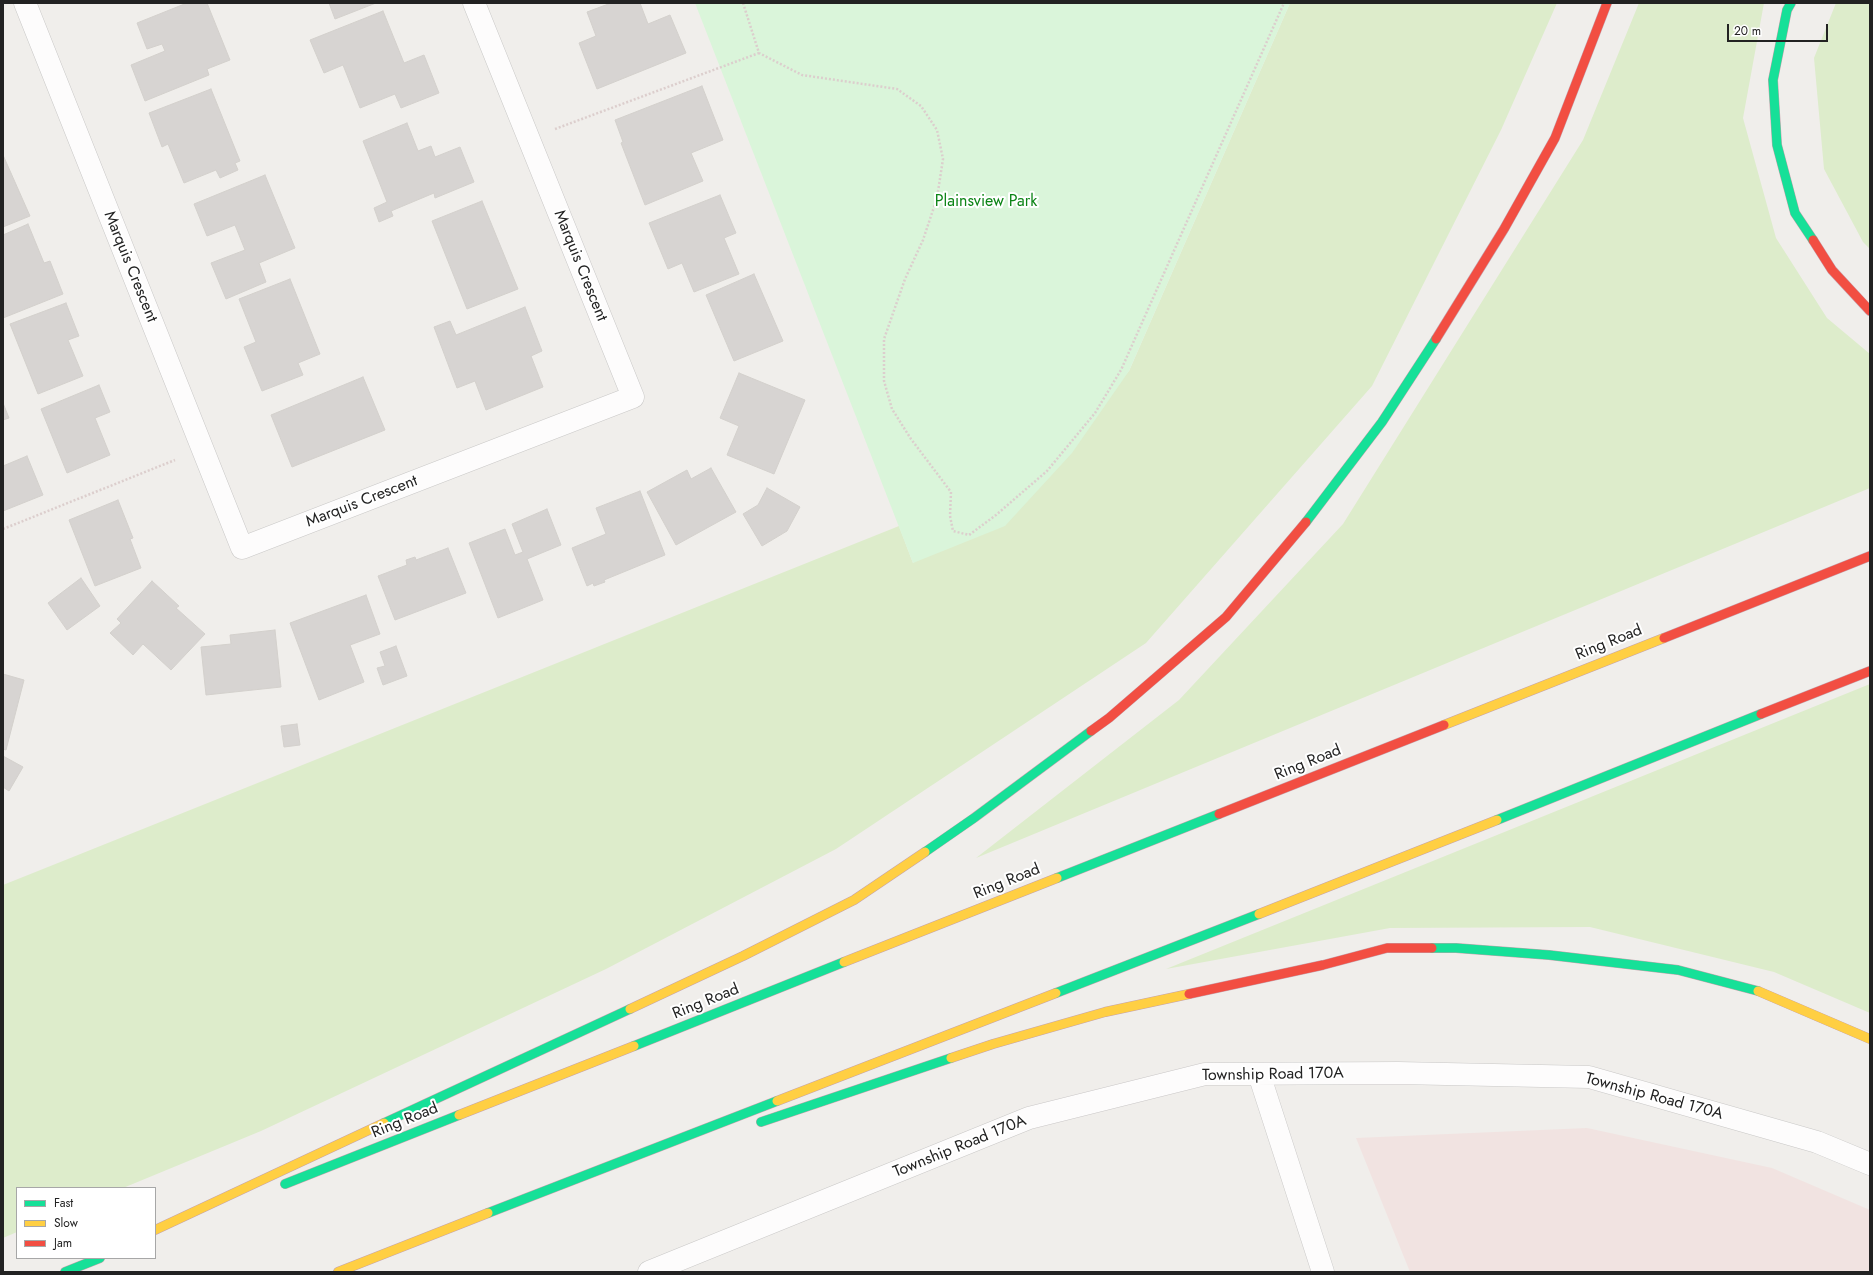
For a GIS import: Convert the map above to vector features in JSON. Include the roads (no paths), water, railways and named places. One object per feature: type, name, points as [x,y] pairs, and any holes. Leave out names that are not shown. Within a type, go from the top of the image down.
[{"type":"highway","points":[[156,1230],[743,956],[854,900],[974,818],[1109,718],[1226,617],[1310,518],[1382,422],[1452,315],[1504,229],[1555,138],[1607,3]]},
{"type":"highway","points":[[1791,3],[1788,10],[1774,80],[1777,145],[1796,213],[1832,270],[1870,311]]},
{"type":"highway","name":"Ring Road","points":[[274,1189],[1870,556]]},
{"type":"highway","points":[[338,1272],[1371,870],[1870,670]]},
{"type":"highway","points":[[752,1125],[993,1044],[1105,1012],[1323,965],[1387,948],[1456,948],[1548,955],[1678,970],[1752,988],[1870,1039]]},
{"type":"highway","points":[[466,1221],[677,1150]]},
{"type":"highway","points":[[156,1236],[214,1213]]},
{"type":"highway","points":[[68,1271],[94,1259]]},
{"type":"highway","points":[[68,1271],[98,1259]]},
{"type":"street","name":"Marquis Crescent","points":[[25,3],[242,548],[633,397],[474,3]]},
{"type":"street","name":"Township Road 170A","points":[[649,1272],[1029,1118],[1205,1074],[1398,1073],[1589,1077],[1817,1142],[1870,1164]]},
{"type":"street","points":[[1259,1074],[1323,1272]]},
{"type":"park label","name":"Plainsview Park","points":[[986,202]]}]
